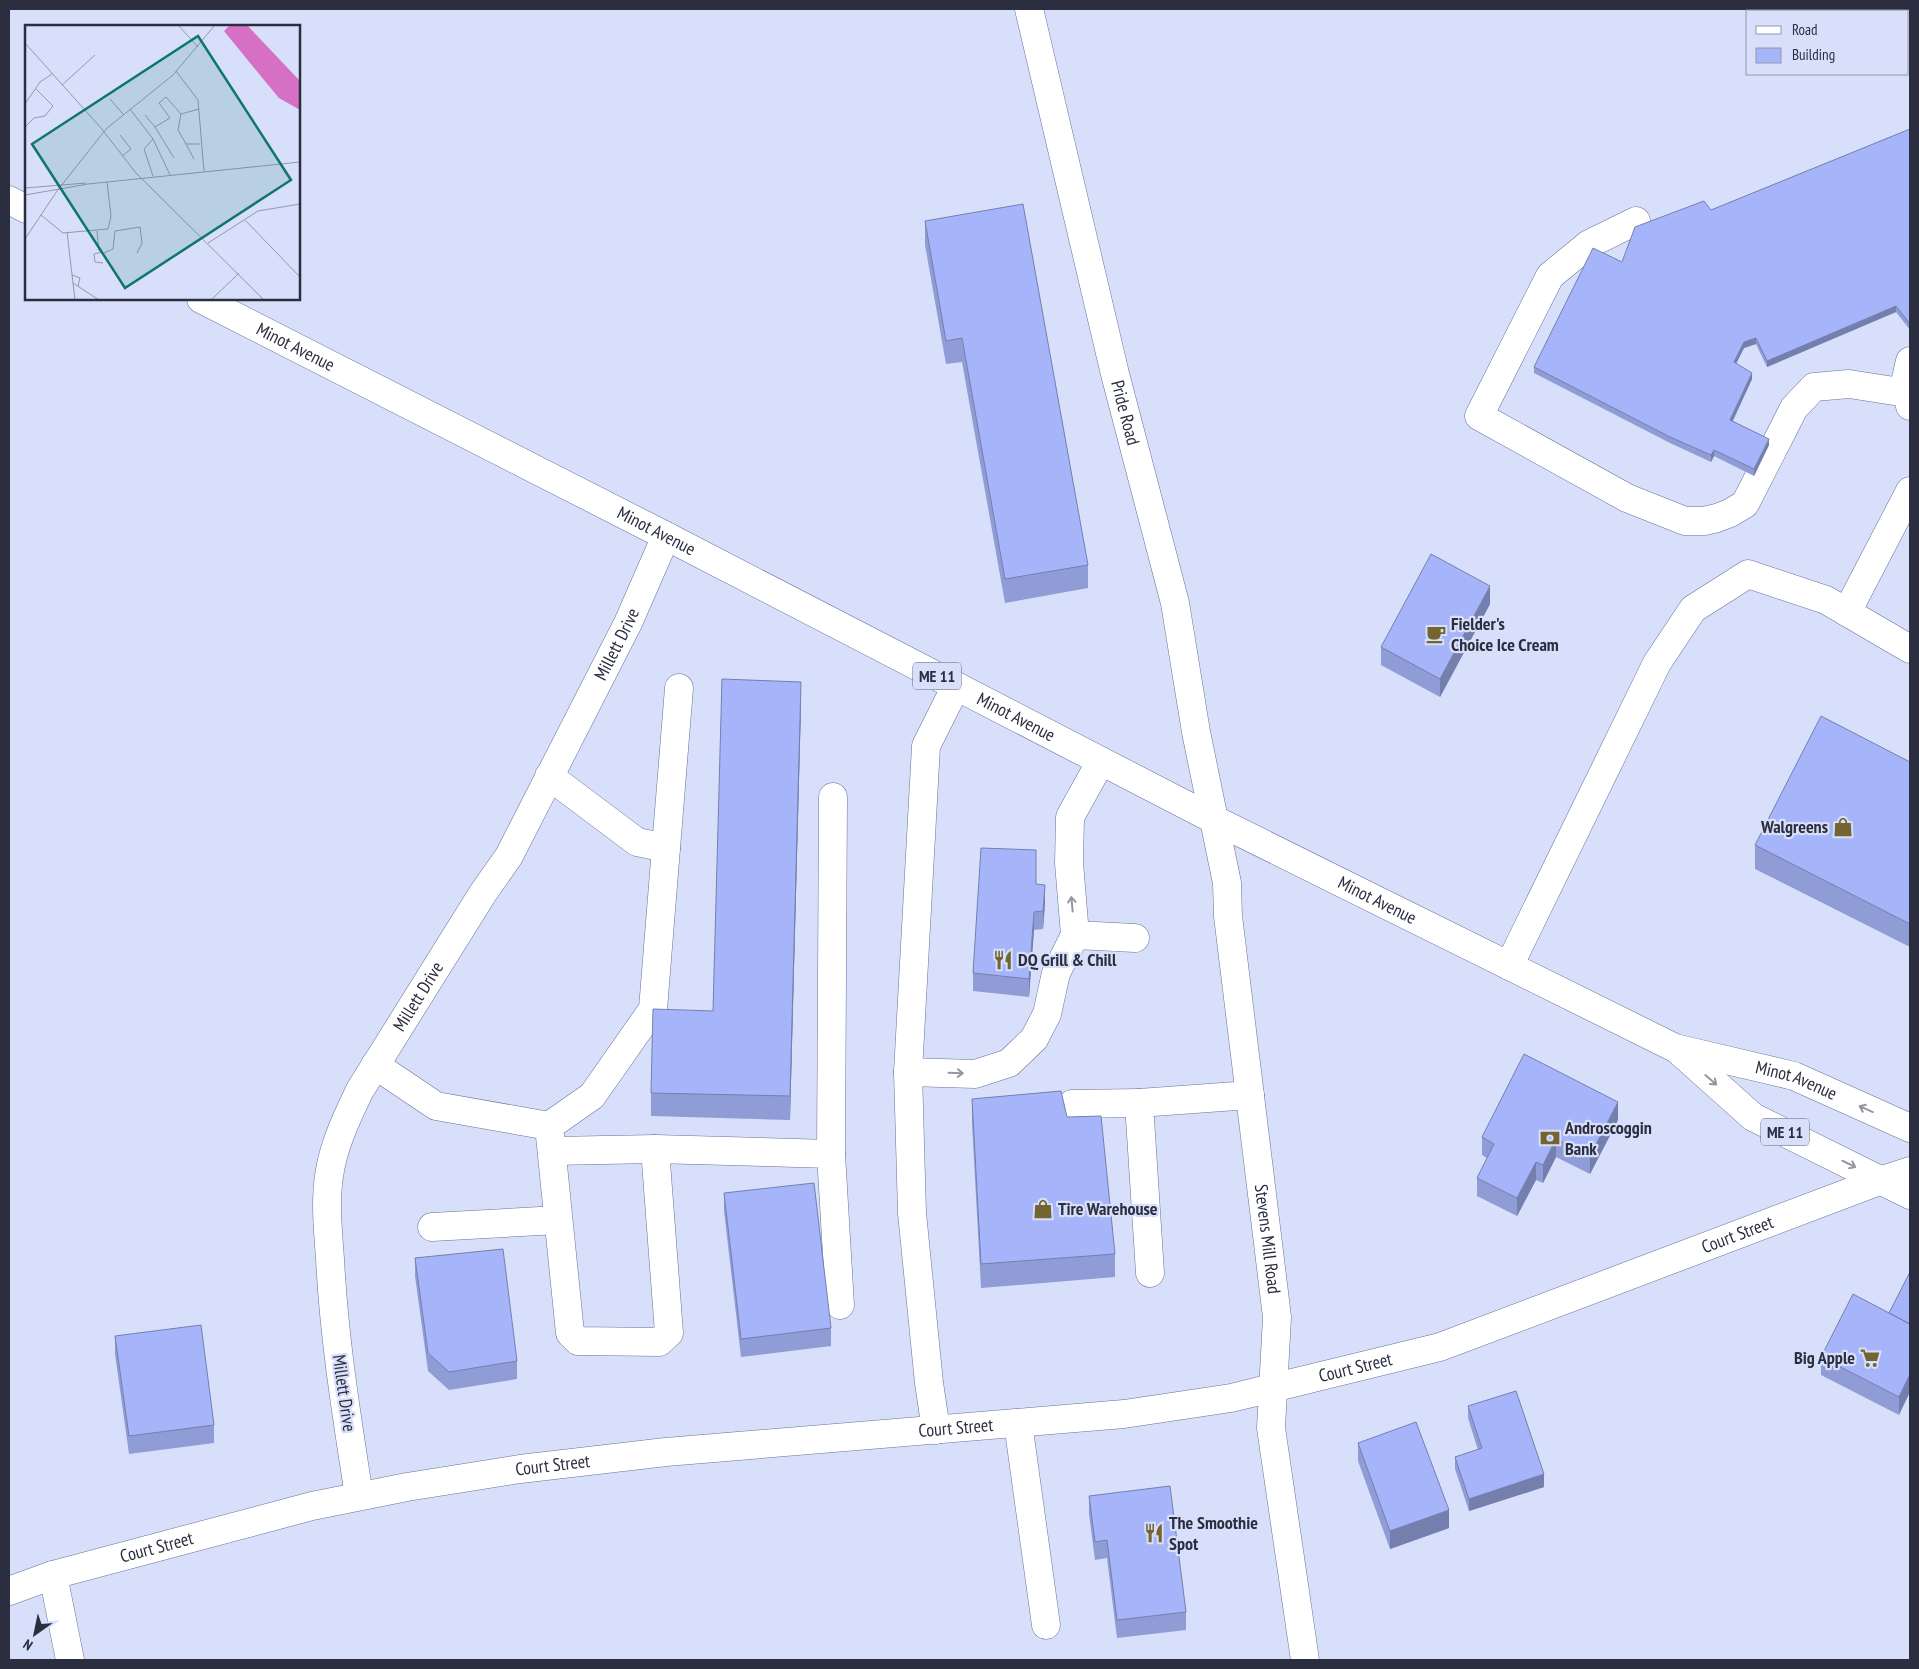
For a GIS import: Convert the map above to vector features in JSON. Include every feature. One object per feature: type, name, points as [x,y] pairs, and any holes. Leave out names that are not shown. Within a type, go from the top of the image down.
[{"type":"main road","name":"Pride Road","points":[[1029,9],[1115,374],[1175,603],[1196,732],[1213,819]]},
{"type":"main road","points":[[9,200],[25,208]]},
{"type":"main road","points":[[1636,220],[1589,244],[1550,276],[1479,416],[1627,498],[1685,521],[1704,521],[1730,513],[1745,504],[1794,408],[1814,387],[1849,384],[1909,400],[1905,384],[1910,361]]},
{"type":"main road","name":"Minot Avenue","points":[[203,300],[666,536],[1213,819],[1675,1048],[1794,1076],[1910,1128]]},
{"type":"main road","points":[[1847,612],[1910,491]]},
{"type":"main road","name":"Millett Drive","points":[[360,1496],[345,1406],[332,1293],[327,1208],[329,1176],[334,1152],[355,1099],[508,856],[628,623],[666,536]]},
{"type":"main road","points":[[1509,966],[1658,663],[1693,609],[1748,574],[1826,600],[1910,649]]},
{"type":"main road","points":[[936,1430],[929,1383],[912,1213],[908,1072],[926,746],[956,686]]},
{"type":"main road","points":[[656,1150],[668,1333],[659,1342],[578,1341],[570,1333],[551,1139],[592,1096],[653,1009],[679,688]]},
{"type":"main road","points":[[908,1072],[975,1074],[1008,1063],[1034,1039],[1048,1014],[1056,974],[1075,935],[1069,863],[1070,817],[1101,761]]},
{"type":"main road","points":[[549,776],[637,842],[666,848]]},
{"type":"main road","points":[[833,797],[831,1154],[840,1305]]},
{"type":"main road","name":"Stevens Mill Road","points":[[1213,819],[1227,883],[1228,916],[1277,1317],[1271,1428],[1305,1660]]},
{"type":"main road","points":[[1075,935],[1135,938]]},
{"type":"main road","name":"Minot Avenue","points":[[1675,1048],[1753,1117],[1910,1195]]},
{"type":"main road","points":[[375,1065],[436,1106],[551,1139],[656,1150],[831,1154]]},
{"type":"main road","points":[[1072,1104],[1139,1103],[1250,1095]]},
{"type":"main road","points":[[1139,1103],[1150,1273]]},
{"type":"main road","name":"Court Street","points":[[9,1591],[53,1575],[312,1506],[407,1487],[510,1471],[637,1455],[1124,1414],[1231,1398],[1440,1347],[1910,1171]]},
{"type":"main road","points":[[432,1227],[558,1220]]},
{"type":"main road","points":[[1018,1423],[1046,1625]]},
{"type":"main road","points":[[53,1575],[70,1660]]},
{"type":"building","points":[[1910,129],[1910,324],[1896,306],[1767,361],[1756,338],[1744,342],[1734,362],[1752,373],[1730,420],[1769,439],[1754,469],[1714,450],[1711,455],[1670,437],[1534,367],[1593,248],[1622,262],[1635,227],[1704,201],[1711,210]]},
{"type":"building","points":[[1023,204],[1088,565],[1005,579],[962,338],[946,341],[925,221]]},
{"type":"building","name":"Fielder's Choice Ice Cream","points":[[1431,554],[1490,586],[1440,679],[1381,647]]},
{"type":"building","points":[[722,679],[801,682],[790,1096],[651,1093],[653,1009],[713,1011]]},
{"type":"building","name":"Walgreens","points":[[1821,716],[1910,762],[1910,924],[1755,845]]},
{"type":"building","name":"DQ Grill & Chill","points":[[981,848],[1036,850],[1036,884],[1045,885],[1043,911],[1034,912],[1029,979],[973,973]]},
{"type":"building","name":"Androscoggin Bank","points":[[1524,1054],[1618,1102],[1590,1156],[1556,1139],[1543,1165],[1536,1162],[1517,1198],[1477,1178],[1494,1144],[1482,1137]]},
{"type":"building","name":"Tire Warehouse","points":[[1061,1091],[1067,1117],[1101,1116],[1115,1254],[981,1264],[972,1099]]},
{"type":"building","points":[[814,1183],[831,1328],[741,1339],[724,1193]]},
{"type":"building","points":[[503,1249],[517,1361],[449,1372],[428,1353],[415,1258]]},
{"type":"building","points":[[1910,1272],[1910,1324],[1889,1313]]},
{"type":"building","name":"Big Apple","points":[[1853,1294],[1910,1324],[1910,1374],[1899,1397],[1821,1357]]},
{"type":"building","points":[[201,1325],[214,1425],[129,1436],[115,1336]]},
{"type":"building","points":[[1516,1391],[1544,1474],[1469,1499],[1455,1457],[1482,1448],[1468,1406]]},
{"type":"building","points":[[1416,1422],[1449,1510],[1390,1531],[1358,1443]]},
{"type":"building","points":[[1170,1486],[1186,1612],[1117,1620],[1107,1540],[1095,1542],[1089,1496]]},
{"type":"place","name":"Fielder's Choice Ice Cream","points":[[1436,634]]},
{"type":"place","name":"Walgreens","points":[[1843,827]]},
{"type":"place","name":"DQ Grill & Chill","points":[[1003,960]]},
{"type":"place","name":"Androscoggin Bank","points":[[1550,1138]]},
{"type":"place","name":"Tire Warehouse","points":[[1043,1209]]},
{"type":"place","name":"Big Apple","points":[[1870,1358]]},
{"type":"place","name":"The Smoothie Spot","points":[[1154,1533]]}]
